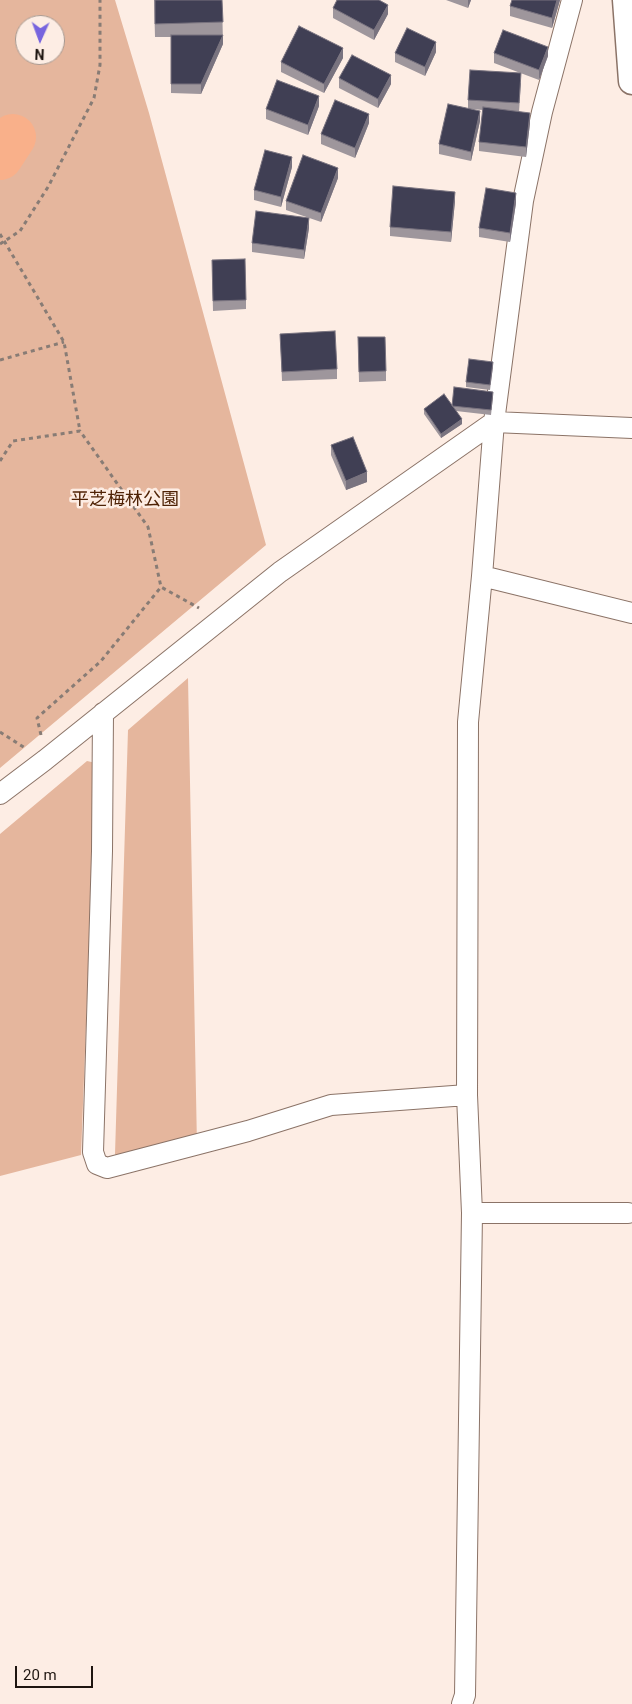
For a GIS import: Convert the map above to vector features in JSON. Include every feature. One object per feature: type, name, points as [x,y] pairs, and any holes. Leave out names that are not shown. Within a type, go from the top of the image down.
[{"type":"street","points":[[462,1704],[465,1695],[472,1213],[467,1095],[468,722],[494,422],[522,201],[542,112],[572,0]]},
{"type":"street","points":[[626,0],[632,81]]},
{"type":"street","points":[[0,794],[280,572],[494,422],[632,428]]},
{"type":"street","points":[[482,576],[632,612]]},
{"type":"street","points":[[103,713],[102,851],[93,1152],[97,1164],[107,1168],[248,1131],[331,1105],[467,1095]]},
{"type":"street","points":[[472,1213],[628,1213]]},
{"type":"path","points":[[0,244],[20,230],[48,187],[94,98],[100,65],[100,0]]},
{"type":"path","points":[[0,234],[64,342],[80,431],[148,527],[161,587],[220,620]]},
{"type":"path","points":[[0,360],[64,342]]},
{"type":"path","points":[[0,461],[13,441],[80,431]]},
{"type":"path","points":[[45,760],[37,718],[101,661],[161,587]]},
{"type":"green space","name":"平芝梅林公園","points":[[0,0],[115,0],[149,113],[266,545],[0,768]]},
{"type":"green space","points":[[188,678],[197,1146],[124,1166],[115,1154],[128,730]]},
{"type":"green space","points":[[87,761],[96,763],[81,1155],[0,1176],[0,834]]},
{"type":"building","points":[[155,0],[222,0],[223,22],[155,24]]},
{"type":"building","points":[[337,0],[379,0],[388,5],[374,30],[333,8]]},
{"type":"building","points":[[512,0],[557,0],[552,18],[510,6]]},
{"type":"building","points":[[299,26],[343,48],[324,84],[281,62]]},
{"type":"building","points":[[407,28],[436,42],[425,67],[395,53]]},
{"type":"building","points":[[503,30],[548,47],[539,70],[494,53]]},
{"type":"building","points":[[171,35],[223,35],[201,84],[171,84]]},
{"type":"building","points":[[352,55],[391,75],[378,99],[339,78]]},
{"type":"building","points":[[470,70],[521,73],[519,103],[468,100]]},
{"type":"building","points":[[277,80],[319,96],[308,125],[266,109]]},
{"type":"building","points":[[335,100],[369,114],[355,148],[321,134]]},
{"type":"building","points":[[448,104],[480,111],[471,152],[439,144]]},
{"type":"building","points":[[483,107],[530,113],[526,147],[479,142]]},
{"type":"building","points":[[265,150],[292,157],[281,197],[254,190]]},
{"type":"building","points":[[303,155],[338,168],[321,213],[286,201]]},
{"type":"building","points":[[393,186],[455,192],[451,232],[390,227]]},
{"type":"building","points":[[486,188],[516,193],[510,233],[479,228]]},
{"type":"building","points":[[256,211],[309,218],[304,250],[252,243]]},
{"type":"building","points":[[245,259],[246,300],[213,301],[212,260]]},
{"type":"building","points":[[335,331],[337,369],[282,372],[280,334]]},
{"type":"building","points":[[358,337],[385,337],[386,371],[359,372]]},
{"type":"building","points":[[469,359],[493,362],[490,385],[466,382]]},
{"type":"building","points":[[454,387],[493,392],[491,410],[452,406]]},
{"type":"building","points":[[444,394],[462,419],[441,434],[424,409]]},
{"type":"building","points":[[353,437],[367,472],[346,481],[331,445]]},
{"type":"waterway","points":[[0,157],[13,137]]}]
